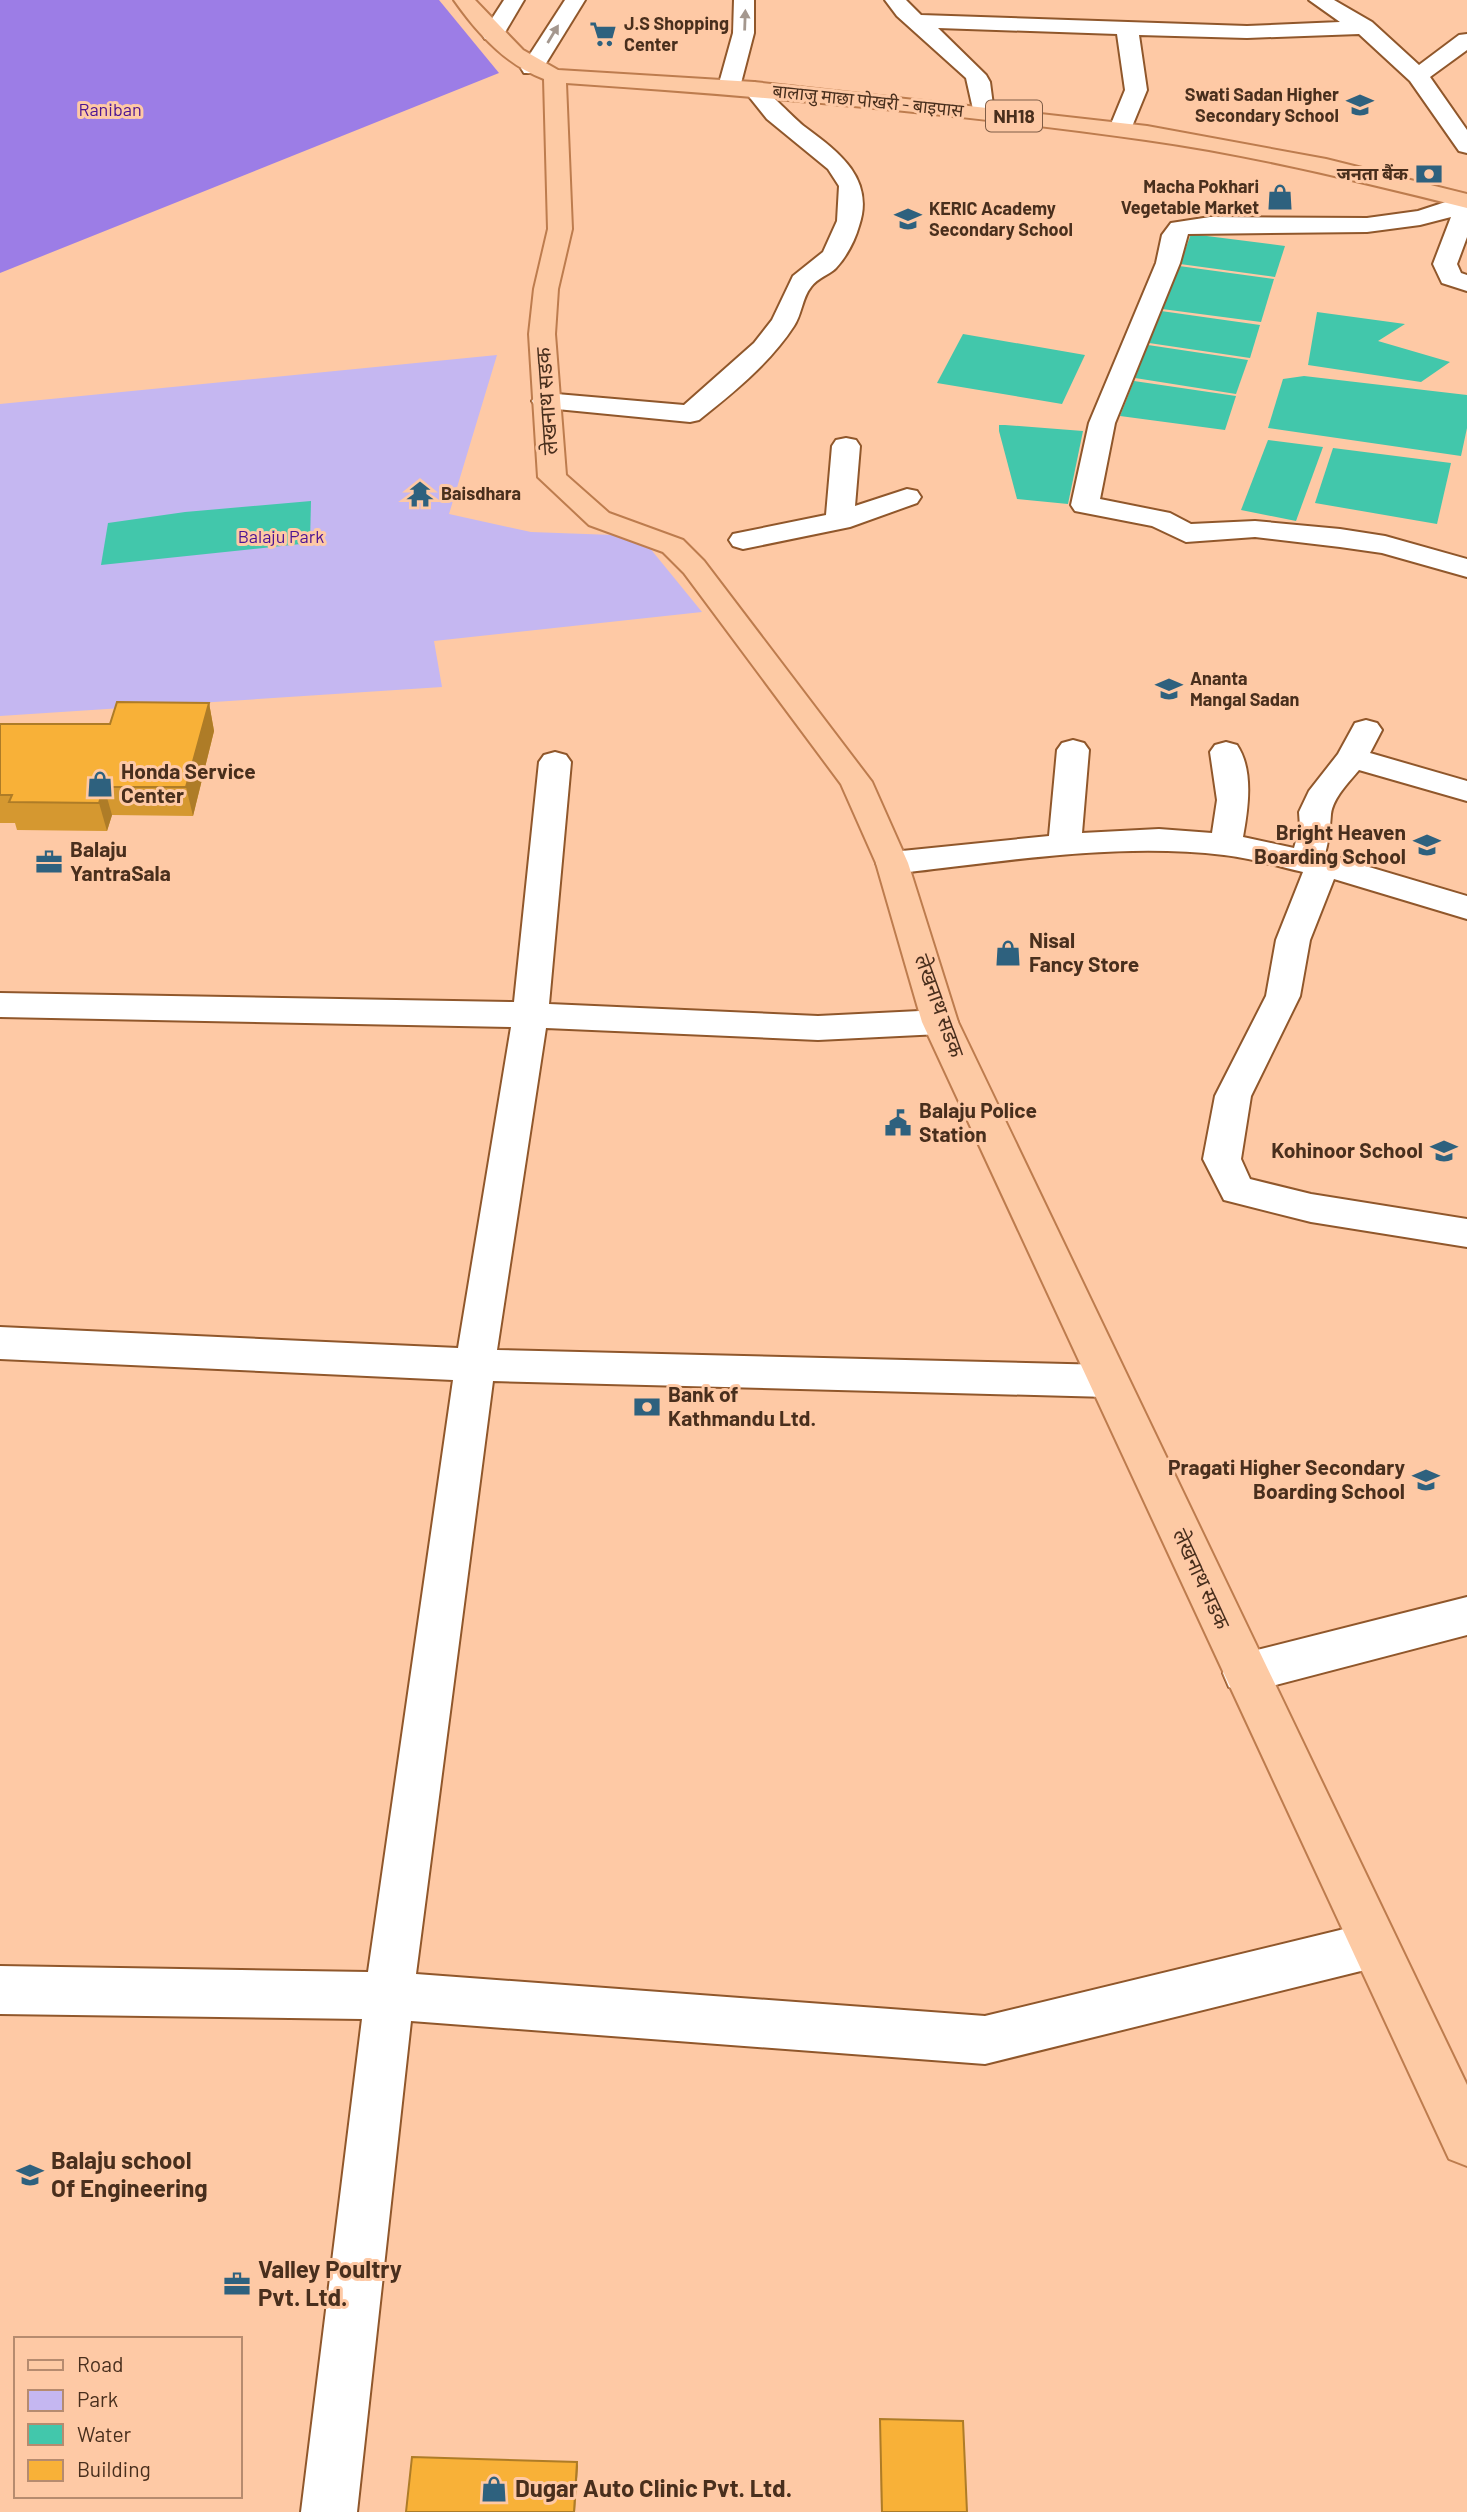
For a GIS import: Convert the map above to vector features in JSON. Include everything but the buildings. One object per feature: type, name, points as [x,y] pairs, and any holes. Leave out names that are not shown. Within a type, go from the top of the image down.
[{"type":"main road","points":[[464,0],[493,34],[543,72]]},
{"type":"main road","name":"बालाजु माछा पोखरी - बाइपास","points":[[543,72],[754,89],[1120,129],[1251,150],[1467,202]]},
{"type":"main road","name":"लेखनाथ सडक","points":[[543,72],[561,213],[542,334],[552,477],[599,519],[673,546],[694,567],[856,782],[892,863],[940,1022],[1467,2141]]},
{"type":"street","points":[[493,34],[514,0]]},
{"type":"street","points":[[543,72],[575,0]]},
{"type":"street","points":[[729,87],[743,37],[746,15],[744,0]]},
{"type":"street","points":[[895,0],[904,12],[975,75],[979,82],[983,113]]},
{"type":"street","points":[[1319,0],[1364,27],[1418,76],[1467,146]]},
{"type":"street","points":[[917,21],[1247,32],[1364,27]]},
{"type":"street","points":[[1120,129],[1136,90],[1127,29]]},
{"type":"street","points":[[1418,76],[1467,40]]},
{"type":"street","points":[[545,401],[690,414],[745,366],[782,325],[802,281],[827,263],[851,215],[851,187],[847,178],[820,147],[791,129],[764,106],[754,89]]},
{"type":"street","points":[[1467,202],[1445,264],[1451,278],[1467,284]]},
{"type":"street","points":[[1467,202],[1446,213],[1397,221],[1317,226],[1209,224],[1180,228],[1174,235],[1168,263],[1102,423],[1085,505],[1160,519],[1186,533],[1255,529],[1340,538],[1385,545],[1467,569]]},
{"type":"street","points":[[840,522],[846,446]]},
{"type":"street","points":[[743,540],[840,522],[907,497]]},
{"type":"street","points":[[1466,791],[1359,744],[1325,791],[1315,812],[1315,863],[1293,940],[1283,996],[1233,1096],[1222,1159],[1237,1190],[1311,1208],[1467,1233]]},
{"type":"street","points":[[1065,845],[1073,750]]},
{"type":"street","points":[[1226,752],[1233,800],[1226,844]]},
{"type":"street","points":[[329,2512],[389,1996],[475,1365],[530,1017],[555,762]]},
{"type":"street","points":[[892,863],[1065,845],[1159,840],[1226,844],[1315,863],[1411,889],[1467,908]]},
{"type":"street","points":[[0,1005],[530,1017],[817,1028],[940,1022]]},
{"type":"street","points":[[0,1343],[475,1365],[1108,1381]]},
{"type":"street","points":[[1245,1673],[1467,1616]]},
{"type":"street","points":[[0,1990],[389,1996],[985,2040],[1373,1945]]},
{"type":"green space","name":"Raniban","points":[[0,0],[439,0],[499,73],[0,273]]},
{"type":"green space","name":"Balaju Park","points":[[497,355],[449,514],[531,532],[640,536],[702,612],[434,641],[442,687],[0,716],[0,404]]},
{"type":"water","points":[[1191,234],[1285,246],[1275,277],[1180,264]]},
{"type":"water","points":[[1179,266],[1274,279],[1261,322],[1162,309]]},
{"type":"water","points":[[1161,311],[1260,325],[1250,358],[1149,343]]},
{"type":"water","points":[[1317,312],[1405,324],[1378,341],[1450,362],[1421,382],[1308,365]]},
{"type":"water","points":[[963,334],[1085,355],[1062,404],[937,383]]},
{"type":"water","points":[[1148,345],[1248,360],[1236,394],[1135,378]]},
{"type":"water","points":[[1304,376],[1467,395],[1467,428],[1461,456],[1268,428],[1283,379]]},
{"type":"water","points":[[1134,381],[1236,396],[1225,430],[1120,416]]},
{"type":"water","points":[[999,425],[1083,431],[1068,504],[1017,499]]},
{"type":"water","points":[[1268,440],[1323,447],[1296,521],[1241,510]]},
{"type":"water","points":[[1333,448],[1451,463],[1437,524],[1315,503]]},
{"type":"water","points":[[311,501],[310,543],[101,565],[108,523],[185,512]]},
{"type":"place","name":"J.S Shopping Center","points":[[603,34]]},
{"type":"place","name":"Swati Sadan Higher Secondary School","points":[[1360,105]]},
{"type":"place","name":"जनता बैंक","points":[[1429,174]]},
{"type":"place","name":"Macha Pokhari Vegetable Market","points":[[1280,197]]},
{"type":"place","name":"KERIC Academy Secondary School","points":[[908,219]]},
{"type":"place","name":"Baisdhara","points":[[420,494]]},
{"type":"place","name":"Ananta Mangal Sadan","points":[[1169,689]]},
{"type":"place","name":"Honda Service Center","points":[[100,784]]},
{"type":"place","name":"Bright Heaven Boarding School","points":[[1427,845]]},
{"type":"place","name":"Balaju YantraSala","points":[[49,862]]},
{"type":"place","name":"Nisal Fancy Store","points":[[1008,953]]},
{"type":"place","name":"Balaju Police Station","points":[[898,1123]]},
{"type":"place","name":"Kohinoor School","points":[[1444,1151]]},
{"type":"place","name":"Bank of Kathmandu Ltd.","points":[[647,1407]]},
{"type":"place","name":"Pragati Higher Secondary Boarding School","points":[[1426,1480]]},
{"type":"place","name":"Balaju school Of Engineering","points":[[30,2175]]},
{"type":"place","name":"Valley Poultry Pvt. Ltd.","points":[[237,2284]]},
{"type":"place","name":"Dugar Auto Clinic Pvt. Ltd.","points":[[494,2489]]}]
